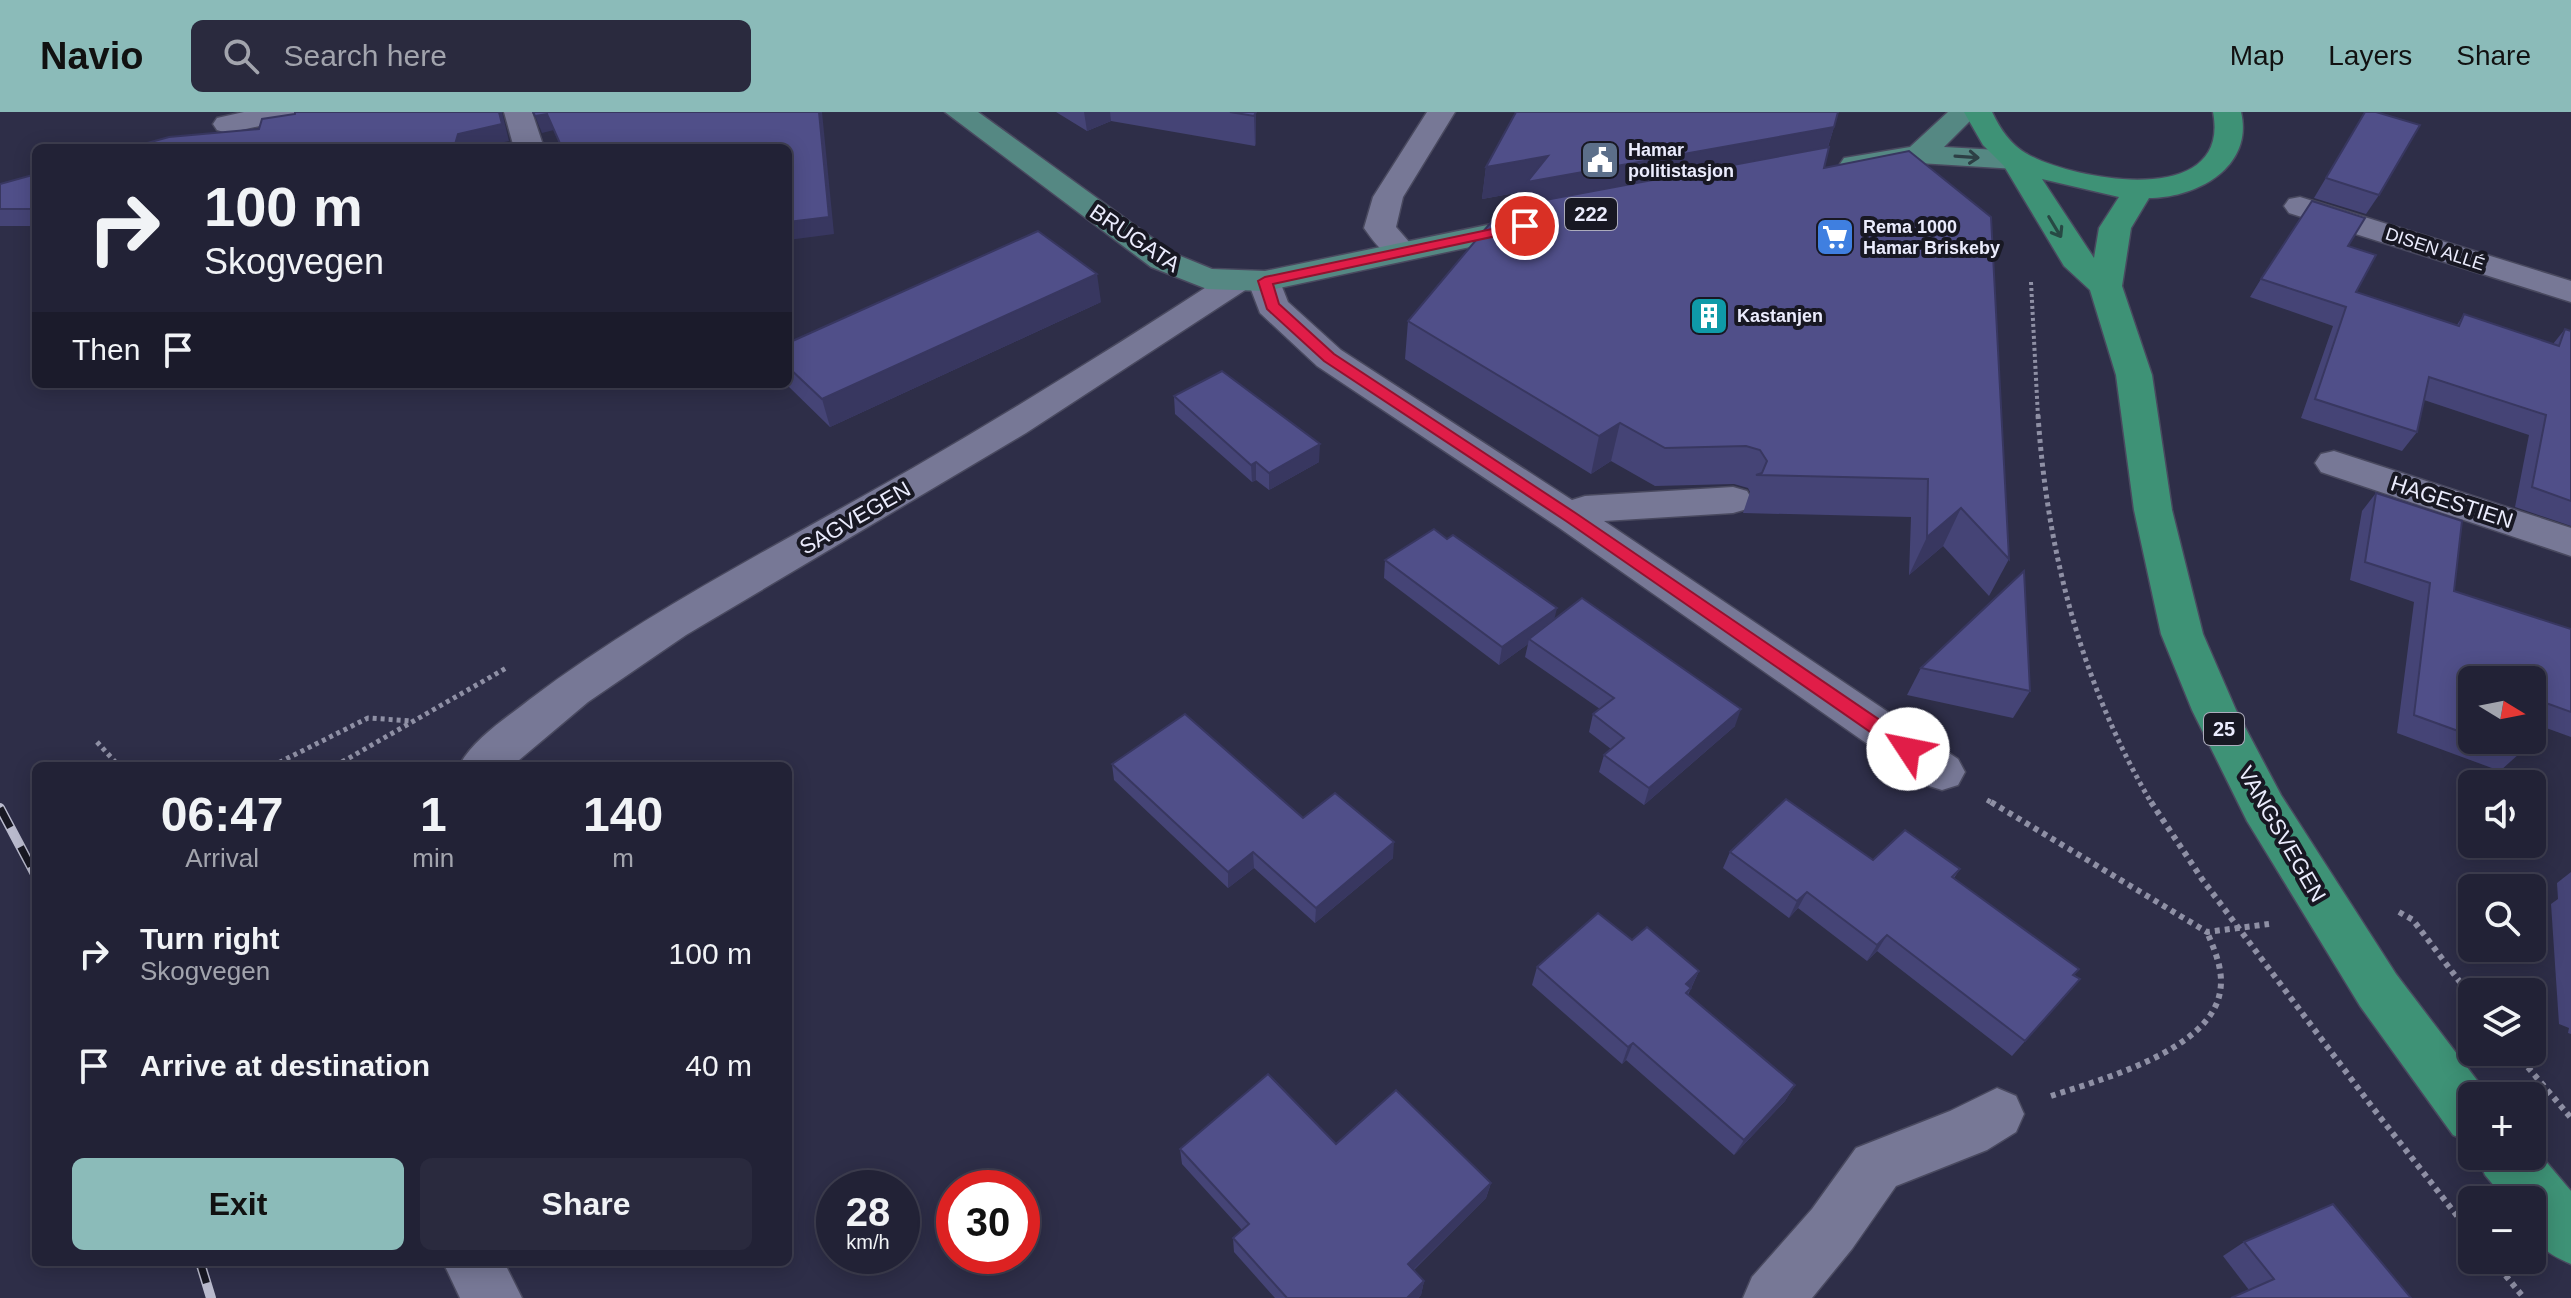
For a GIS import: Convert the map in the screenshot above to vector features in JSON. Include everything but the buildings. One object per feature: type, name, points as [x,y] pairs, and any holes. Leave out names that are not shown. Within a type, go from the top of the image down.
[{"type":"highway","name":"25","points":[[1978,112],[1987,133],[2016,160],[2061,175],[2139,189],[2169,187],[2204,175],[2222,156],[2232,133],[2227,112]]},
{"type":"highway","name":"VANGSVEGEN","points":[[2016,160],[2075,259],[2105,286]]},
{"type":"highway","name":"VANGSVEGEN","points":[[2139,189],[2115,228],[2105,286],[2134,375],[2153,510],[2182,634],[2214,710],[2264,808],[2330,918],[2458,1099]]},
{"type":"highway","points":[[2517,1170],[2571,1235]]},
{"type":"main road","name":"BRUGATA","points":[[959,112],[1162,260],[1207,279],[1251,282]]},
{"type":"main road","points":[[1919,154],[1965,112]]},
{"type":"main road","points":[[1829,168],[1919,154],[2016,160]]},
{"type":"main road","name":"222","points":[[1251,282],[1572,217]]},
{"type":"street","points":[[227,124],[286,112]]},
{"type":"street","points":[[518,112],[528,144]]},
{"type":"street","points":[[1401,251],[1380,228],[1388,197],[1441,112]]},
{"type":"street","name":"DISEN ALLÉ","points":[[2300,206],[2571,292]]},
{"type":"street","points":[[1251,282],[1272,306],[1329,358],[1578,514],[1942,772]]},
{"type":"street","name":"SAGVEGEN","points":[[486,762],[525,725],[658,631],[1000,435],[1251,282]]},
{"type":"street","name":"HAGESTIEN","points":[[2334,463],[2571,542]]},
{"type":"street","points":[[1578,514],[1637,475]]},
{"type":"street","points":[[1578,514],[1733,500]]},
{"type":"street","points":[[1773,1298],[1832,1229],[1876,1167],[1968,1131],[1997,1114]]},
{"type":"street","points":[[474,1266],[492,1298]]},
{"type":"path","points":[[2030,270],[2042,476],[2063,591],[2085,658],[2138,781],[2162,821],[2239,927],[2458,1217]]},
{"type":"path","points":[[280,762],[368,718],[414,721]]},
{"type":"path","points":[[97,742],[115,762]]},
{"type":"path","points":[[1942,772],[2207,932],[2219,964],[2219,998],[2192,1037],[2122,1072],[1997,1114]]},
{"type":"path","points":[[2387,912],[2399,912],[2413,920],[2458,979]]},
{"type":"path","points":[[2207,932],[2285,921]]},
{"type":"path","points":[[2527,1066],[2571,1118]]},
{"type":"path","points":[[2504,1274],[2524,1298]]},
{"type":"railway","points":[[0,808],[32,868]]},
{"type":"railway","points":[[201,1266],[211,1298]]},
{"type":"place","name":"Hamar politistasjon","points":[[1600,160]]},
{"type":"place","name":"Rema 1000 Hamar Briskeby","points":[[1835,237]]},
{"type":"place","name":"Kastanjen","points":[[1709,316]]},
{"type":"route","points":[[1525,226],[1265,281],[1272,306],[1329,358],[1572,518],[1908,749]]}]
